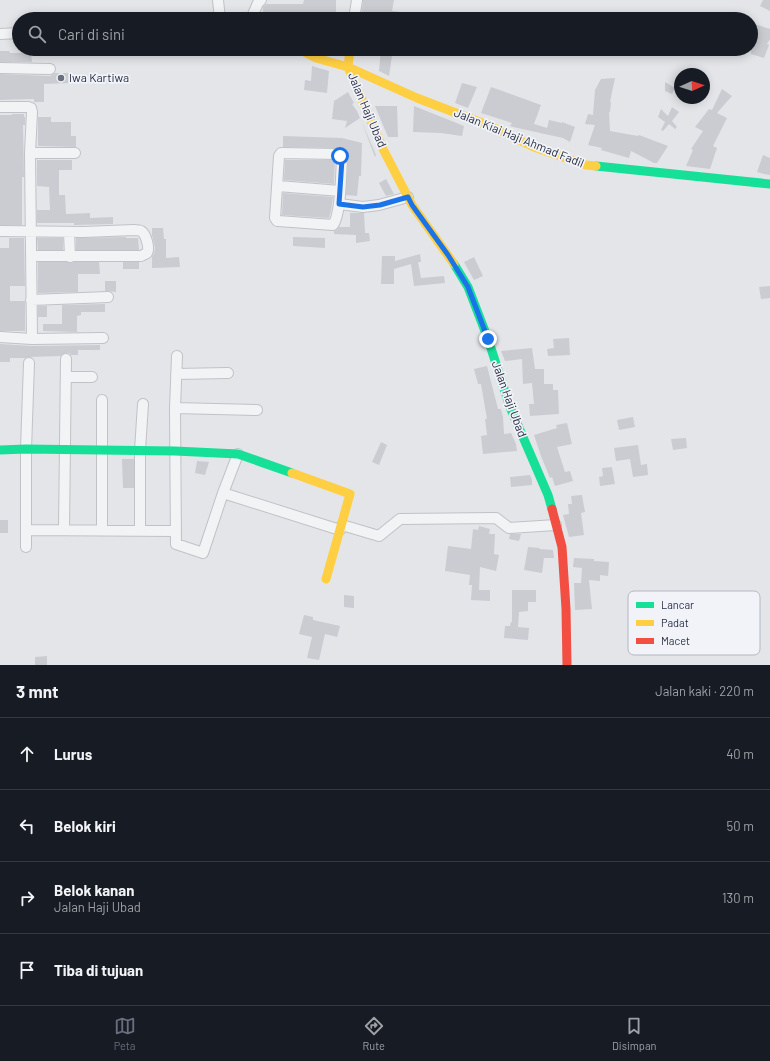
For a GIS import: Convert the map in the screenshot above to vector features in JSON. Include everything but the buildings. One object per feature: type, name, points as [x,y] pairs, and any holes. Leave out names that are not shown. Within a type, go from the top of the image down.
[{"type":"street","points":[[218,0],[219,12]]},
{"type":"street","points":[[254,12],[261,0]]},
{"type":"street","points":[[355,12],[357,0]]},
{"type":"street","points":[[0,34],[12,33]]},
{"type":"street","name":"Jalan Kiai Haji Ahmad Fadil","points":[[313,56],[339,63],[417,98],[490,126],[534,147],[586,166],[770,184]]},
{"type":"street","points":[[348,67],[349,56]]},
{"type":"street","name":"Jalan Haji Ubad","points":[[348,67],[383,150],[412,205],[448,255],[468,287],[488,339],[510,407],[548,495],[562,547],[566,609],[567,665]]},
{"type":"street","points":[[0,68],[50,69]]},
{"type":"street","points":[[0,107],[25,106],[31,108],[32,112],[30,153],[32,339]]},
{"type":"street","points":[[30,153],[75,153]]},
{"type":"street","points":[[281,153],[339,154],[342,159],[339,204],[334,225],[278,221],[275,218],[278,186],[279,156],[281,153]]},
{"type":"street","points":[[278,186],[340,191]]},
{"type":"street","points":[[339,204],[363,207],[380,205],[408,197]]},
{"type":"street","points":[[0,231],[69,232],[134,230],[141,232],[145,236],[148,247],[148,252],[141,256],[31,256]]},
{"type":"street","points":[[69,232],[70,257]]},
{"type":"street","points":[[31,300],[108,297]]},
{"type":"street","points":[[0,337],[32,339],[103,338]]},
{"type":"street","points":[[177,356],[175,408],[176,544],[203,553],[238,454]]},
{"type":"street","points":[[64,530],[67,377],[66,359]]},
{"type":"street","points":[[26,547],[26,449],[29,363]]},
{"type":"street","points":[[176,374],[228,373]]},
{"type":"street","points":[[67,377],[92,377]]},
{"type":"street","points":[[102,400],[102,530]]},
{"type":"street","points":[[140,531],[140,450],[143,404]]},
{"type":"street","points":[[175,408],[256,410]]},
{"type":"street","points":[[0,450],[140,450],[238,454],[350,494],[326,579]]},
{"type":"street","points":[[223,493],[341,528],[379,536],[400,519],[496,518],[509,528],[556,525]]},
{"type":"street","points":[[27,530],[176,531]]},
{"type":"traffic: fast","points":[[596,166],[770,184]]},
{"type":"traffic: fast","points":[[454,264],[468,287],[488,339],[510,407],[548,495],[552,509]]},
{"type":"traffic: fast","points":[[0,450],[175,451],[238,454],[292,473]]},
{"type":"traffic: slow","points":[[312,56],[348,67],[417,98],[490,126],[534,147],[586,165],[596,166]]},
{"type":"traffic: slow","points":[[349,56],[348,67],[383,149],[412,205],[454,264]]},
{"type":"traffic: slow","points":[[292,473],[350,494],[326,579]]},
{"type":"traffic: jam","points":[[552,509],[562,547],[566,609],[567,665]]},
{"type":"place","name":"Iwa Kartiwa","points":[[61,78]]},
{"type":"route","points":[[340,156],[342,159],[339,204],[363,207],[380,205],[408,197],[468,287],[488,339]]}]
